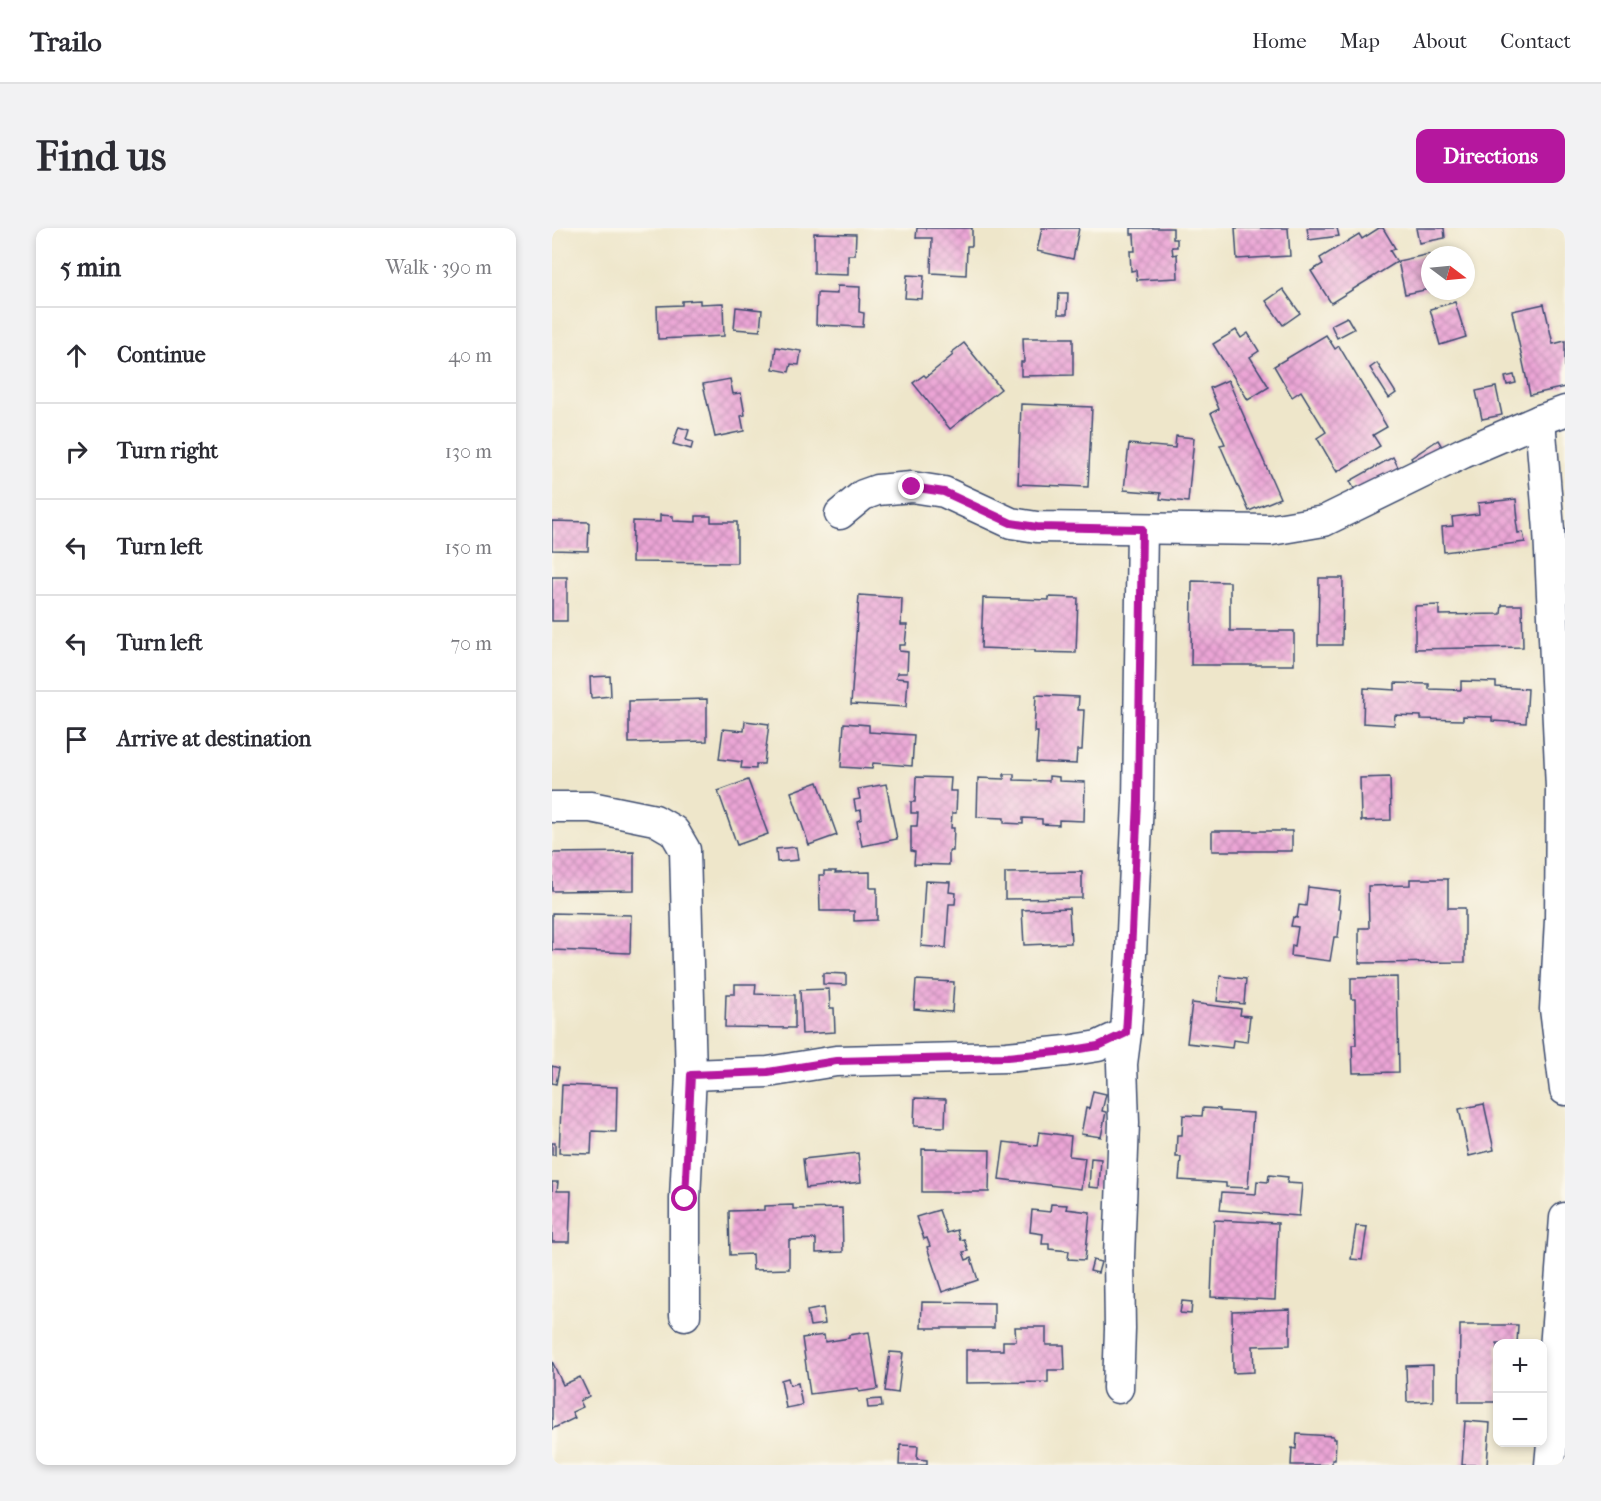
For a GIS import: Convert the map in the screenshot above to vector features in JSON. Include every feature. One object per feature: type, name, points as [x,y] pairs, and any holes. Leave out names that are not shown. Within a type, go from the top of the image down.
[{"type":"street","points":[[840,514],[863,495],[877,490],[912,487],[944,492],[1011,523],[1037,527],[1271,530],[1324,521],[1463,453],[1552,416],[1550,552],[1561,788],[1560,920],[1555,1009],[1565,1090]]},
{"type":"street","points":[[1118,1388],[1119,1257],[1124,1123],[1122,1064],[1132,944],[1138,801],[1142,529]]},
{"type":"street","points":[[552,807],[591,807],[655,820],[674,831],[685,850],[691,1075],[685,1187],[685,1315]]},
{"type":"street","points":[[691,1075],[768,1072],[836,1061],[1007,1057],[1098,1046],[1126,1033]]},
{"type":"street","points":[[1550,1465],[1553,1432],[1553,1375],[1565,1218]]},
{"type":"building","points":[[917,228],[972,228],[972,246],[967,246],[966,275],[931,273],[932,238],[916,238]]},
{"type":"building","points":[[1042,228],[1079,228],[1073,259],[1037,251]]},
{"type":"building","points":[[1131,228],[1173,228],[1173,239],[1177,239],[1177,247],[1172,247],[1173,255],[1177,254],[1178,278],[1137,280],[1136,270],[1131,271],[1130,251],[1135,251],[1134,234],[1131,234]]},
{"type":"building","points":[[1235,228],[1288,228],[1290,256],[1237,259]]},
{"type":"building","points":[[1307,228],[1337,228],[1339,236],[1309,240]]},
{"type":"building","points":[[1379,228],[1383,228],[1395,248],[1390,251],[1397,262],[1331,303],[1311,271],[1323,264],[1320,258],[1359,234],[1362,239]]},
{"type":"building","points":[[1416,228],[1444,228],[1445,238],[1419,243]]},
{"type":"building","points":[[814,233],[856,234],[855,255],[848,255],[848,275],[814,274]]},
{"type":"building","points":[[1421,256],[1421,291],[1405,294],[1398,261]]},
{"type":"building","points":[[907,275],[924,276],[922,299],[905,298]]},
{"type":"building","points":[[837,286],[860,287],[859,312],[864,313],[863,327],[816,325],[817,293],[837,294]]},
{"type":"building","points":[[1283,289],[1300,313],[1283,325],[1266,301]]},
{"type":"building","points":[[1059,293],[1068,293],[1067,314],[1058,314]]},
{"type":"building","points":[[700,300],[700,304],[723,303],[724,336],[658,339],[657,306],[682,305],[682,301]]},
{"type":"building","points":[[1455,302],[1466,337],[1440,345],[1430,309]]},
{"type":"building","points":[[1544,304],[1553,344],[1565,341],[1565,387],[1530,395],[1512,311]]},
{"type":"building","points":[[736,307],[762,310],[760,331],[734,329]]},
{"type":"building","points":[[1347,317],[1354,329],[1337,338],[1331,325]]},
{"type":"building","points":[[1236,330],[1241,338],[1248,333],[1259,351],[1250,357],[1269,387],[1248,400],[1213,344]]},
{"type":"building","points":[[1326,335],[1335,349],[1339,346],[1387,427],[1373,435],[1380,446],[1337,472],[1317,438],[1326,432],[1301,391],[1292,397],[1274,366]]},
{"type":"building","points":[[1023,338],[1073,338],[1073,375],[1021,376],[1021,362],[1024,362]]},
{"type":"building","points":[[964,343],[1001,389],[950,429],[913,383],[924,375],[926,377]]},
{"type":"building","points":[[776,347],[801,351],[799,365],[791,364],[789,372],[773,369]]},
{"type":"building","points":[[1377,363],[1396,393],[1389,398],[1370,368]]},
{"type":"building","points":[[1514,375],[1516,383],[1507,385],[1505,377]]},
{"type":"building","points":[[730,379],[733,394],[741,393],[745,415],[741,416],[744,431],[715,437],[703,384]]},
{"type":"building","points":[[1228,380],[1280,498],[1249,511],[1220,445],[1225,444],[1211,413],[1219,409],[1210,388]]},
{"type":"building","points":[[1496,387],[1502,415],[1482,419],[1476,391]]},
{"type":"building","points":[[1021,404],[1092,407],[1088,487],[1018,484]]},
{"type":"building","points":[[679,427],[689,430],[686,440],[693,442],[691,449],[673,444]]},
{"type":"building","points":[[1176,436],[1194,438],[1188,502],[1160,499],[1161,493],[1124,490],[1129,444],[1175,448]]},
{"type":"building","points":[[1438,440],[1445,452],[1418,470],[1411,458]]},
{"type":"building","points":[[1393,457],[1402,475],[1359,498],[1350,481]]},
{"type":"building","points":[[1516,499],[1518,533],[1523,532],[1525,542],[1444,552],[1442,527],[1453,526],[1452,517],[1479,514],[1478,503]]},
{"type":"building","points":[[660,515],[673,516],[673,521],[696,522],[696,516],[711,516],[711,522],[737,522],[737,563],[632,562],[633,521],[660,522]]},
{"type":"building","points":[[552,521],[589,522],[588,551],[552,550]]},
{"type":"building","points":[[552,577],[567,577],[567,621],[552,621]]},
{"type":"building","points":[[1319,578],[1343,578],[1342,645],[1318,645]]},
{"type":"building","points":[[1192,581],[1230,582],[1230,631],[1294,631],[1294,665],[1191,665]]},
{"type":"building","points":[[859,595],[902,598],[901,625],[907,625],[905,645],[899,645],[899,651],[908,652],[907,673],[897,673],[896,678],[908,679],[906,707],[851,704]]},
{"type":"building","points":[[1049,597],[1078,598],[1076,653],[981,648],[983,598],[1049,600]]},
{"type":"building","points":[[1439,605],[1439,615],[1501,614],[1502,605],[1522,605],[1523,647],[1415,649],[1415,606]]},
{"type":"building","points":[[610,676],[611,696],[591,698],[590,677]]},
{"type":"building","points":[[1461,681],[1496,682],[1496,687],[1528,689],[1526,723],[1492,721],[1492,717],[1463,716],[1463,720],[1421,719],[1421,716],[1395,715],[1394,725],[1363,723],[1364,688],[1395,690],[1395,683],[1429,684],[1429,689],[1461,690]]},
{"type":"building","points":[[1036,695],[1079,697],[1078,710],[1084,710],[1082,750],[1077,750],[1076,764],[1036,762],[1038,732],[1034,732]]},
{"type":"building","points":[[707,699],[707,741],[629,743],[629,701]]},
{"type":"building","points":[[745,721],[769,724],[764,764],[756,764],[756,769],[741,768],[742,762],[719,759],[723,729],[744,731]]},
{"type":"building","points":[[844,723],[869,725],[869,732],[914,735],[912,766],[873,763],[872,769],[841,767]]},
{"type":"building","points":[[1004,774],[1014,774],[1014,780],[1049,781],[1049,776],[1059,777],[1059,781],[1085,782],[1084,821],[1059,820],[1059,825],[1042,824],[1042,819],[1023,818],[1023,824],[1004,823],[1004,818],[977,817],[978,778],[1004,779]]},
{"type":"building","points":[[916,777],[951,778],[950,791],[957,791],[956,813],[952,813],[953,851],[949,851],[949,865],[914,864],[915,852],[911,851],[911,826],[917,826],[918,813],[911,813],[911,802],[915,802]]},
{"type":"building","points":[[1390,777],[1391,820],[1361,821],[1360,778]]},
{"type":"building","points":[[748,780],[768,834],[737,845],[718,791]]},
{"type":"building","points":[[818,782],[837,835],[809,845],[791,792]]},
{"type":"building","points":[[886,784],[897,839],[862,846],[857,821],[862,819],[861,810],[856,811],[854,800],[860,799],[858,789]]},
{"type":"building","points":[[1212,831],[1292,831],[1292,851],[1212,851]]},
{"type":"building","points":[[796,847],[798,860],[777,862],[776,849]]},
{"type":"building","points":[[634,852],[634,890],[552,891],[552,853]]},
{"type":"building","points":[[824,871],[870,872],[870,888],[877,888],[877,920],[854,921],[854,911],[820,911],[819,875],[824,875]]},
{"type":"building","points":[[1082,872],[1082,898],[1005,899],[1005,873]]},
{"type":"building","points":[[1410,879],[1448,879],[1448,908],[1465,908],[1465,962],[1359,963],[1359,928],[1369,928],[1368,886],[1410,885]]},
{"type":"building","points":[[925,881],[950,882],[949,892],[956,893],[955,904],[949,904],[946,948],[921,946]]},
{"type":"building","points":[[1308,887],[1340,891],[1338,937],[1334,937],[1330,961],[1291,956],[1298,927],[1291,926],[1293,917],[1297,918],[1299,905],[1306,906]]},
{"type":"building","points":[[1069,908],[1071,943],[1024,945],[1022,910]]},
{"type":"building","points":[[552,913],[631,915],[630,953],[552,950]]},
{"type":"building","points":[[823,973],[846,974],[846,985],[823,984]]},
{"type":"building","points":[[1220,976],[1246,979],[1244,1004],[1217,1001]]},
{"type":"building","points":[[1397,977],[1399,1072],[1353,1073],[1352,1045],[1356,1045],[1355,999],[1351,999],[1351,978]]},
{"type":"building","points":[[916,980],[954,982],[952,1012],[914,1009]]},
{"type":"building","points":[[735,984],[756,984],[755,994],[795,995],[795,1028],[725,1027],[726,994],[735,994]]},
{"type":"building","points":[[829,989],[830,1008],[834,1008],[835,1032],[802,1034],[800,990]]},
{"type":"building","points":[[1192,1003],[1241,1009],[1240,1015],[1250,1016],[1247,1042],[1233,1040],[1232,1048],[1187,1043]]},
{"type":"building","points":[[552,1066],[559,1068],[556,1084],[552,1083]]},
{"type":"building","points":[[562,1085],[617,1087],[616,1132],[592,1131],[591,1154],[559,1153]]},
{"type":"building","points":[[1093,1091],[1106,1094],[1102,1111],[1106,1112],[1101,1137],[1081,1134],[1086,1108],[1089,1109]]},
{"type":"building","points":[[915,1098],[946,1099],[945,1127],[914,1126]]},
{"type":"building","points":[[1484,1104],[1494,1150],[1469,1156],[1459,1109]]},
{"type":"building","points":[[1203,1108],[1253,1113],[1248,1188],[1226,1187],[1226,1183],[1179,1180],[1181,1157],[1176,1157],[1177,1135],[1182,1135],[1183,1115],[1202,1116]]},
{"type":"building","points":[[1039,1132],[1071,1136],[1069,1156],[1085,1158],[1081,1189],[999,1179],[1004,1142],[1037,1146]]},
{"type":"building","points":[[552,1143],[555,1143],[555,1155],[552,1155]]},
{"type":"building","points":[[922,1149],[990,1150],[989,1192],[922,1192]]},
{"type":"building","points":[[858,1153],[861,1182],[806,1188],[803,1159]]},
{"type":"building","points":[[1091,1158],[1101,1159],[1099,1188],[1089,1187]]},
{"type":"building","points":[[1269,1175],[1288,1177],[1287,1183],[1302,1184],[1299,1216],[1220,1210],[1222,1192],[1256,1194],[1257,1181],[1268,1182]]},
{"type":"building","points":[[552,1182],[558,1182],[557,1191],[571,1191],[569,1242],[552,1242]]},
{"type":"building","points":[[1051,1204],[1067,1205],[1066,1209],[1090,1212],[1085,1260],[1068,1259],[1069,1251],[1049,1249],[1049,1244],[1042,1244],[1043,1234],[1030,1232],[1032,1210],[1050,1212]]},
{"type":"building","points":[[793,1205],[793,1209],[842,1208],[843,1252],[816,1253],[816,1239],[789,1240],[789,1269],[753,1270],[752,1254],[730,1255],[729,1211],[764,1210],[764,1206]]},
{"type":"building","points":[[939,1210],[947,1233],[957,1230],[960,1240],[964,1239],[968,1251],[963,1252],[966,1260],[971,1258],[978,1280],[942,1292],[927,1247],[930,1246],[927,1238],[924,1239],[916,1217]]},
{"type":"building","points":[[1214,1220],[1278,1223],[1275,1300],[1211,1297]]},
{"type":"building","points":[[1356,1226],[1367,1227],[1362,1260],[1351,1259]]},
{"type":"building","points":[[1093,1260],[1101,1262],[1098,1273],[1090,1271]]},
{"type":"building","points":[[1182,1301],[1192,1302],[1191,1314],[1180,1313]]},
{"type":"building","points":[[922,1302],[994,1303],[994,1328],[921,1328]]},
{"type":"building","points":[[823,1308],[825,1324],[810,1326],[807,1311]]},
{"type":"building","points":[[1290,1309],[1290,1345],[1253,1346],[1254,1372],[1233,1373],[1232,1311]]},
{"type":"building","points":[[1460,1325],[1518,1325],[1517,1339],[1493,1339],[1493,1402],[1459,1402]]},
{"type":"building","points":[[1015,1327],[1046,1327],[1046,1345],[1064,1345],[1065,1370],[1048,1370],[1048,1382],[966,1383],[966,1350],[1003,1350],[1003,1341],[1016,1341]]},
{"type":"building","points":[[869,1332],[878,1389],[859,1392],[858,1388],[810,1394],[802,1338],[824,1335],[825,1342]]},
{"type":"building","points":[[890,1352],[903,1353],[898,1393],[885,1391]]},
{"type":"building","points":[[552,1361],[563,1385],[580,1377],[589,1396],[580,1401],[583,1407],[572,1412],[575,1418],[552,1429]]},
{"type":"building","points":[[1433,1365],[1433,1401],[1407,1402],[1406,1366]]},
{"type":"building","points":[[788,1378],[790,1385],[798,1383],[802,1405],[786,1408],[781,1380]]},
{"type":"building","points":[[881,1399],[882,1407],[868,1408],[867,1400]]},
{"type":"building","points":[[1465,1421],[1490,1423],[1487,1465],[1462,1465]]},
{"type":"building","points":[[1297,1434],[1333,1436],[1333,1439],[1336,1439],[1335,1460],[1332,1460],[1332,1465],[1291,1465],[1292,1448],[1296,1449]]},
{"type":"building","points":[[900,1445],[918,1446],[917,1459],[927,1460],[927,1465],[899,1465]]},
{"type":"route","points":[[685,1199],[691,1075],[768,1072],[836,1061],[1007,1057],[1098,1046],[1126,1033],[1136,869],[1142,529],[1037,527],[1011,523],[944,492],[912,487]]}]
